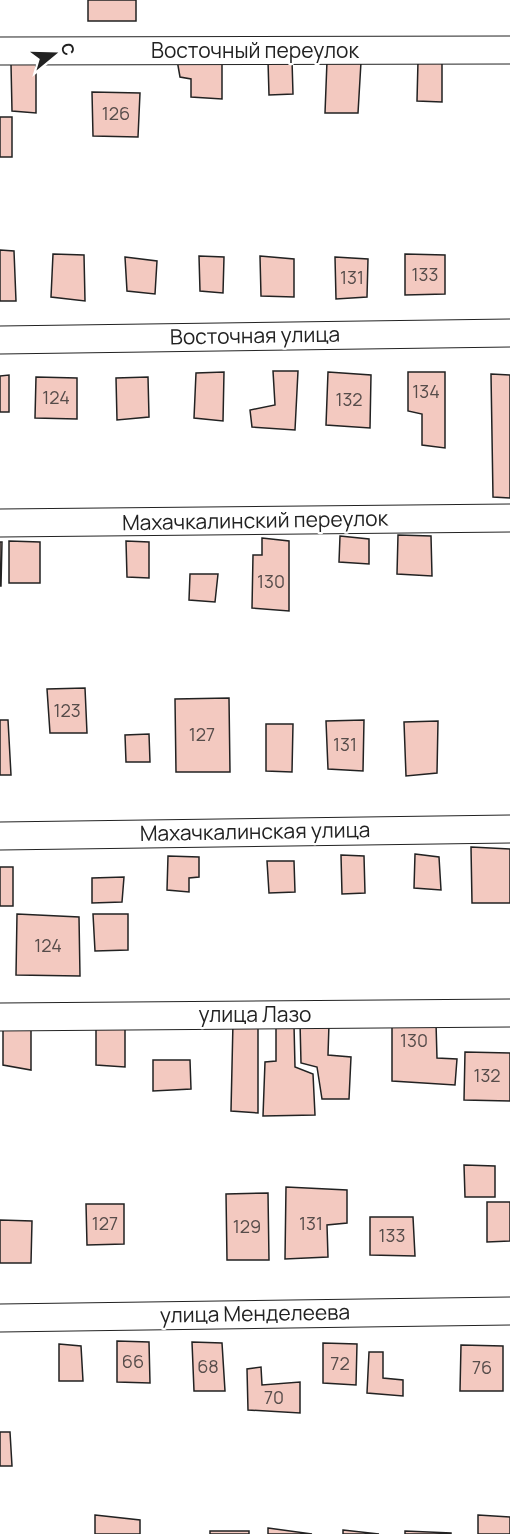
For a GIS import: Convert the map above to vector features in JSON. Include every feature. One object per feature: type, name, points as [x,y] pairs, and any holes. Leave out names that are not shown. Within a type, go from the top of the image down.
[{"type":"street","name":"Восточный переулок","points":[[0,51],[510,50]]},
{"type":"street","name":"Восточная улица","points":[[0,340],[510,333]]},
{"type":"street","name":"Махачкалинский переулок","points":[[0,523],[510,518]]},
{"type":"street","name":"Махачкалинская улица","points":[[0,836],[510,829]]},
{"type":"street","name":"улица Лазо","points":[[0,1017],[510,1014]]},
{"type":"street","name":"улица Менделеева","points":[[0,1318],[510,1311]]},
{"type":"building","points":[[88,0],[136,0],[136,21],[88,21]]},
{"type":"building","points":[[177,60],[222,62],[222,99],[191,97],[191,79],[180,77]]},
{"type":"building","points":[[292,60],[293,94],[269,95],[268,61]]},
{"type":"building","points":[[327,61],[361,62],[358,113],[325,113]]},
{"type":"building","points":[[418,61],[442,62],[442,102],[417,101]]},
{"type":"building","points":[[11,64],[36,64],[36,113],[12,111]]},
{"type":"building","points":[[92,92],[140,93],[138,137],[93,136]]},
{"type":"building","points":[[0,117],[12,117],[12,157],[0,157]]},
{"type":"building","points":[[0,250],[14,251],[16,301],[0,301]]},
{"type":"building","points":[[53,254],[84,255],[85,301],[51,297]]},
{"type":"building","points":[[405,254],[445,255],[445,294],[405,295]]},
{"type":"building","points":[[199,256],[224,257],[223,293],[200,291]]},
{"type":"building","points":[[260,256],[294,259],[294,297],[261,296]]},
{"type":"building","points":[[125,257],[157,261],[155,294],[127,291]]},
{"type":"building","points":[[335,257],[368,259],[367,297],[336,299]]},
{"type":"building","points":[[273,371],[298,371],[295,430],[252,427],[250,410],[275,405]]},
{"type":"building","points":[[224,372],[223,421],[194,418],[196,373]]},
{"type":"building","points":[[328,372],[371,375],[370,428],[326,425]]},
{"type":"building","points":[[408,372],[445,372],[445,448],[422,445],[422,414],[408,411]]},
{"type":"building","points":[[491,374],[510,375],[510,498],[493,497]]},
{"type":"building","points":[[9,375],[9,412],[0,412],[0,376]]},
{"type":"building","points":[[36,377],[77,378],[77,419],[35,418]]},
{"type":"building","points":[[148,377],[149,417],[117,420],[116,378]]},
{"type":"building","points":[[398,535],[431,536],[432,576],[397,574]]},
{"type":"building","points":[[340,536],[369,539],[369,564],[339,562]]},
{"type":"building","points":[[262,538],[289,541],[289,611],[252,608],[253,555],[262,555]]},
{"type":"building","points":[[9,541],[40,542],[40,583],[9,583]]},
{"type":"building","points":[[126,541],[149,542],[149,578],[127,577]]},
{"type":"building","points":[[0,542],[2,542],[1,586],[0,586]]},
{"type":"building","points":[[190,574],[218,574],[215,602],[189,600]]},
{"type":"building","points":[[85,688],[87,733],[50,733],[47,689]]},
{"type":"building","points":[[229,698],[230,772],[176,772],[175,699]]},
{"type":"building","points":[[0,720],[8,720],[11,775],[0,775]]},
{"type":"building","points":[[364,720],[363,771],[328,769],[326,721]]},
{"type":"building","points":[[438,721],[437,773],[406,776],[404,722]]},
{"type":"building","points":[[266,724],[293,724],[292,772],[266,771]]},
{"type":"building","points":[[149,734],[150,762],[126,762],[125,735]]},
{"type":"building","points":[[471,847],[510,849],[510,903],[472,903]]},
{"type":"building","points":[[415,854],[439,857],[441,890],[414,888]]},
{"type":"building","points":[[341,855],[364,856],[365,893],[342,894]]},
{"type":"building","points":[[168,856],[199,857],[199,877],[189,878],[189,892],[167,890]]},
{"type":"building","points":[[267,861],[294,861],[295,892],[269,893]]},
{"type":"building","points":[[0,867],[13,867],[13,906],[0,906]]},
{"type":"building","points":[[124,877],[122,902],[92,903],[92,878]]},
{"type":"building","points":[[17,914],[79,917],[80,976],[16,975]]},
{"type":"building","points":[[93,914],[128,914],[128,950],[95,951]]},
{"type":"building","points":[[233,1022],[258,1022],[258,1113],[231,1111]]},
{"type":"building","points":[[300,1022],[329,1024],[328,1055],[351,1057],[349,1099],[322,1099],[317,1067],[301,1063]]},
{"type":"building","points":[[436,1023],[437,1058],[457,1059],[455,1085],[392,1081],[392,1024]]},
{"type":"building","points":[[96,1024],[125,1026],[125,1067],[96,1065]]},
{"type":"building","points":[[3,1025],[31,1025],[31,1070],[3,1065]]},
{"type":"building","points":[[294,1025],[295,1067],[313,1074],[315,1115],[263,1116],[265,1062],[276,1061],[276,1027]]},
{"type":"building","points":[[465,1052],[510,1053],[510,1101],[464,1100]]},
{"type":"building","points":[[153,1060],[190,1060],[191,1089],[153,1091]]},
{"type":"building","points":[[464,1165],[495,1166],[495,1197],[465,1197]]},
{"type":"building","points":[[286,1187],[347,1190],[347,1223],[327,1225],[328,1257],[285,1259]]},
{"type":"building","points":[[268,1193],[269,1260],[227,1260],[226,1194]]},
{"type":"building","points":[[487,1202],[510,1202],[510,1241],[487,1242]]},
{"type":"building","points":[[86,1204],[124,1204],[124,1244],[87,1245]]},
{"type":"building","points":[[370,1217],[413,1217],[415,1256],[370,1255]]},
{"type":"building","points":[[0,1220],[32,1221],[31,1263],[0,1263]]},
{"type":"building","points":[[117,1341],[149,1342],[150,1383],[117,1382]]},
{"type":"building","points":[[192,1342],[222,1343],[225,1391],[194,1391]]},
{"type":"building","points":[[323,1343],[357,1344],[356,1385],[323,1383]]},
{"type":"building","points":[[59,1344],[81,1346],[83,1381],[59,1381]]},
{"type":"building","points":[[461,1345],[503,1346],[503,1391],[460,1391]]},
{"type":"building","points":[[369,1352],[383,1352],[383,1378],[403,1380],[403,1396],[367,1393]]},
{"type":"building","points":[[261,1367],[262,1385],[300,1382],[300,1413],[248,1410],[247,1369]]},
{"type":"building","points":[[0,1432],[10,1432],[12,1466],[0,1466]]},
{"type":"building","points":[[95,1515],[140,1520],[140,1534],[95,1534]]},
{"type":"building","points":[[478,1515],[510,1517],[510,1534],[478,1534]]},
{"type":"building","points":[[268,1528],[312,1534],[268,1534]]},
{"type":"building","points":[[343,1530],[379,1534],[343,1534]]},
{"type":"building","points":[[210,1531],[249,1531],[249,1534],[210,1534]]},
{"type":"building","points":[[405,1531],[451,1533],[451,1534],[405,1534]]}]
